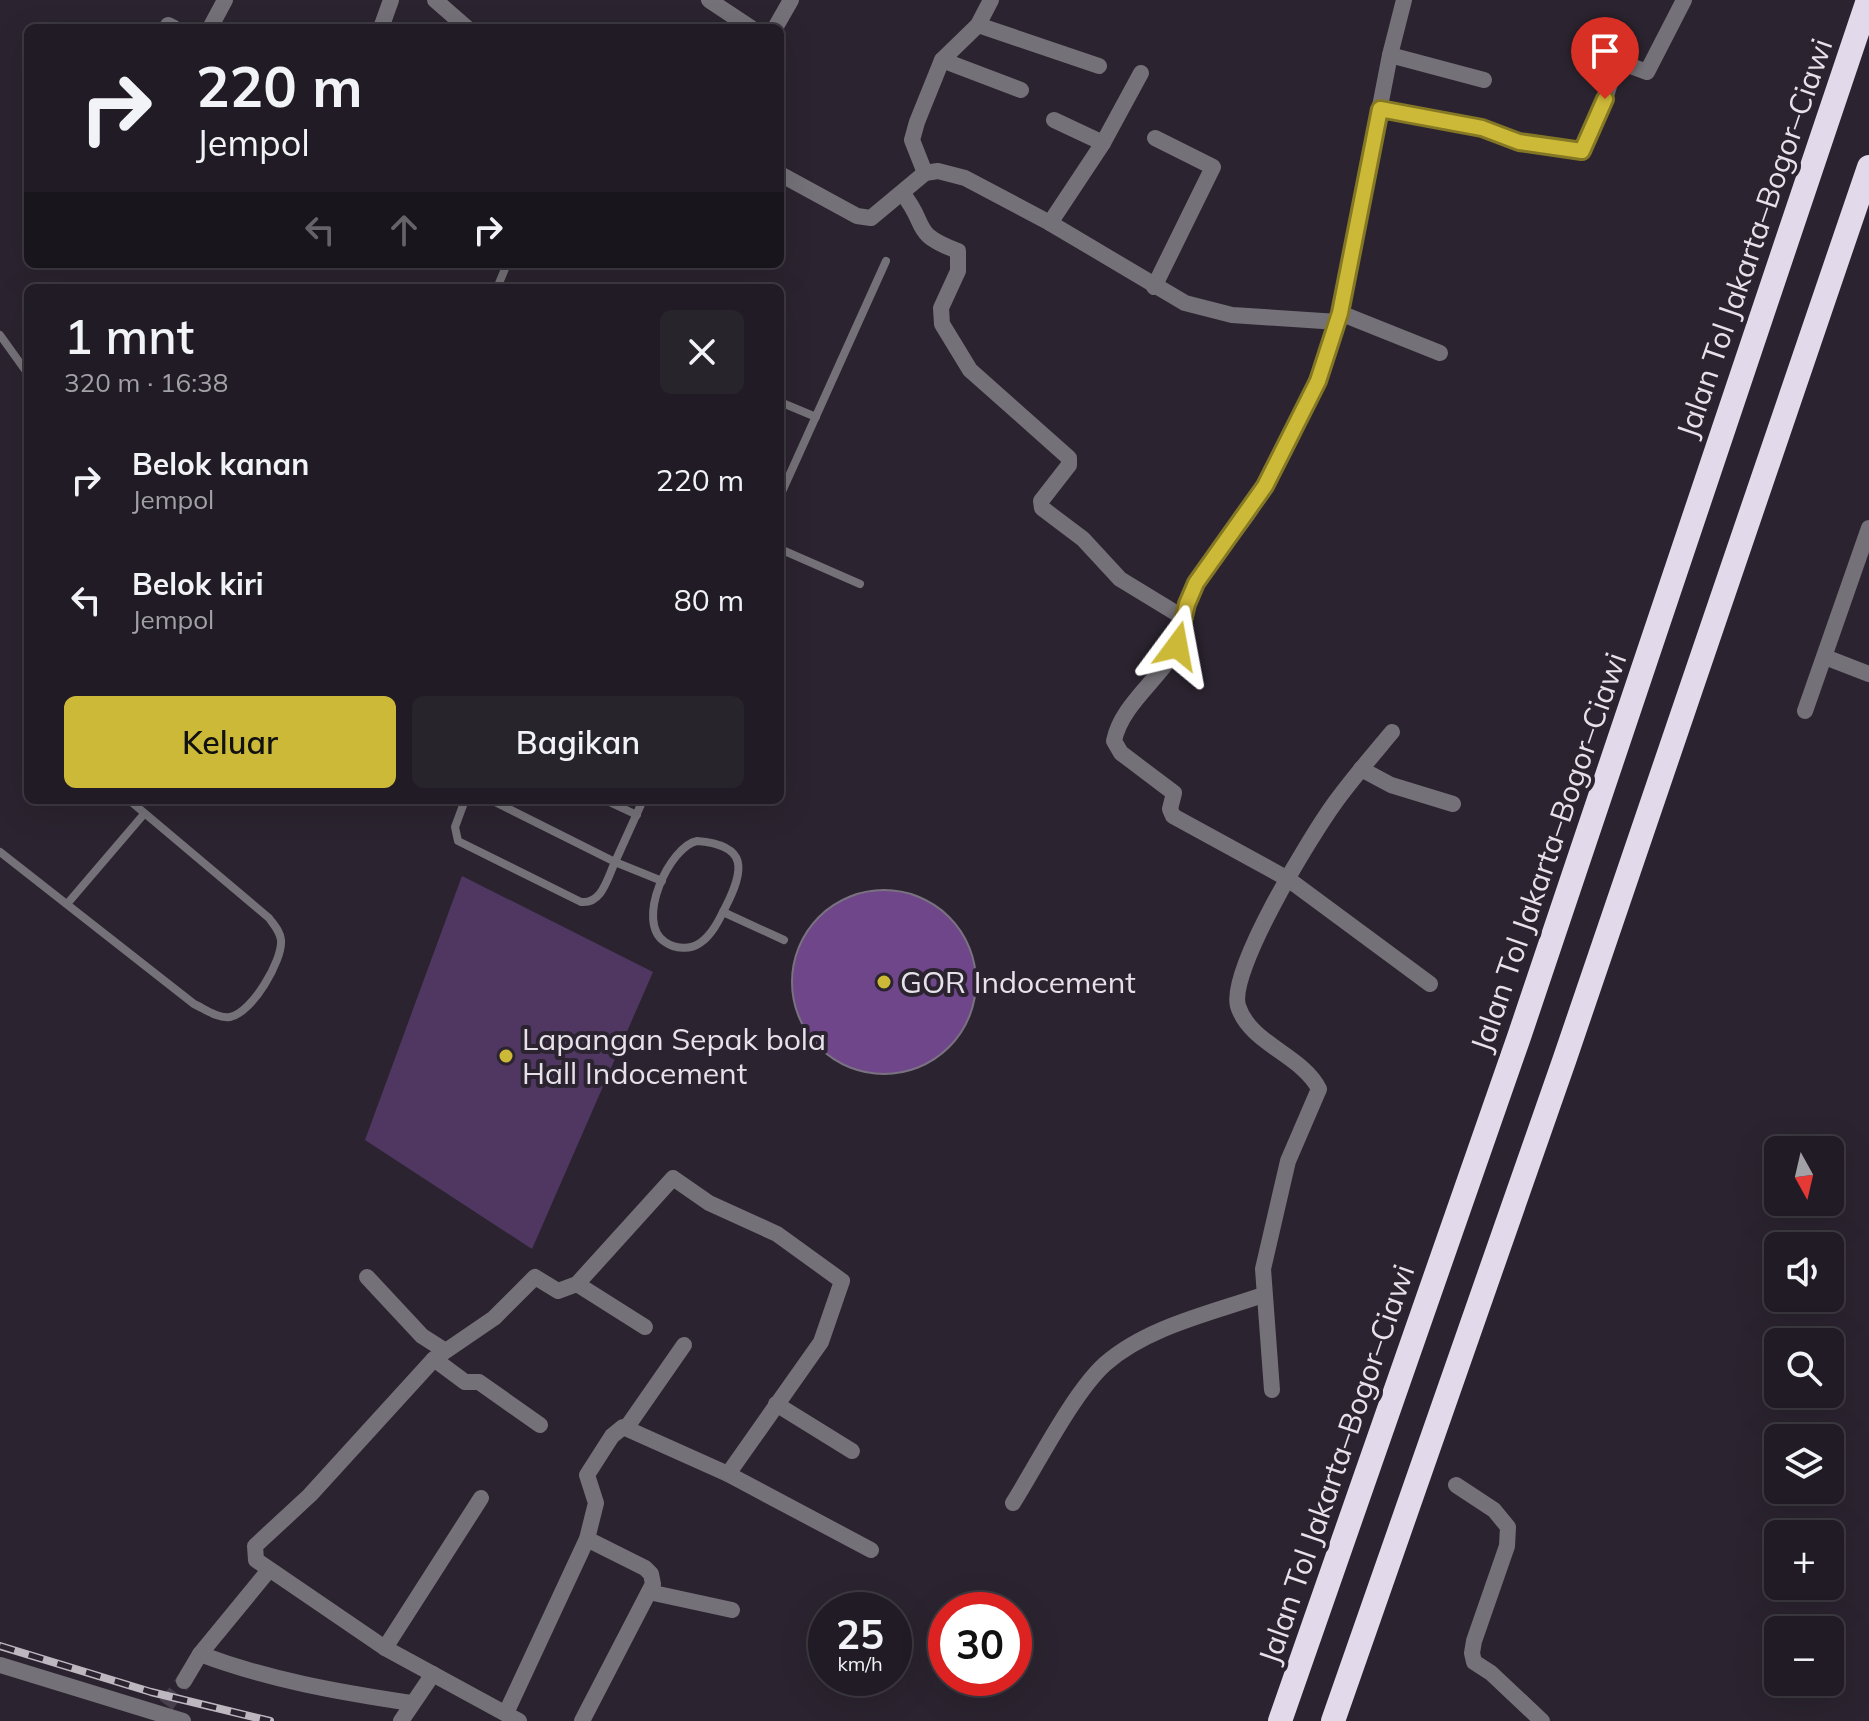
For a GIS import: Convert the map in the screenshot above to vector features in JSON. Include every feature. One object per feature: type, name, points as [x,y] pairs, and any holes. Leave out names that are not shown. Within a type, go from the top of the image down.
[{"type":"highway","name":"Jalan Tol Jakarta–Bogor–Ciawi","points":[[1280,1721],[1529,1007],[1868,0]]},
{"type":"highway","points":[[1333,1721],[1564,1061],[1869,167]]},
{"type":"street","points":[[212,24],[225,0]]},
{"type":"street","points":[[382,24],[391,0]]},
{"type":"street","points":[[435,0],[462,24]]},
{"type":"street","points":[[709,0],[745,24]]},
{"type":"street","points":[[777,24],[791,0]]},
{"type":"street","points":[[925,173],[914,149],[913,133],[942,60],[978,25],[991,0]]},
{"type":"street","points":[[1404,0],[1390,55],[1339,317],[1318,381],[1292,438],[1251,509],[1196,583],[1177,646],[1164,669],[1122,722],[1115,744],[1121,753],[1174,793],[1170,809],[1173,816],[1288,879],[1430,984]]},
{"type":"street","points":[[1380,109],[1482,128],[1519,142],[1582,151],[1605,99],[1617,61],[1647,72],[1684,0]]},
{"type":"street","points":[[978,25],[1099,66]]},
{"type":"street","points":[[1390,55],[1484,80]]},
{"type":"street","points":[[942,60],[1021,90]]},
{"type":"street","points":[[1050,223],[1103,143],[1141,73]]},
{"type":"street","points":[[1054,120],[1103,143]]},
{"type":"street","points":[[1154,287],[1213,167],[1155,138]]},
{"type":"street","points":[[784,176],[864,218],[876,216],[925,173],[938,171],[965,178],[1050,223],[1185,303],[1212,312],[1339,317],[1440,353]]},
{"type":"street","points":[[902,193],[919,227],[933,242],[958,251],[958,271],[941,308],[942,324],[970,370],[1069,458],[1069,465],[1041,501],[1042,508],[1083,539],[1120,579],[1184,618]]},
{"type":"street","points":[[1805,711],[1869,528]]},
{"type":"street","points":[[1825,657],[1869,674]]},
{"type":"street","points":[[1272,1390],[1263,1269],[1280,1189],[1296,1139],[1319,1093],[1317,1085],[1307,1073],[1257,1033],[1246,1020],[1237,1004],[1237,990],[1252,949],[1320,824],[1392,732]]},
{"type":"street","points":[[1361,769],[1391,785],[1453,804]]},
{"type":"street","points":[[684,1345],[627,1427],[612,1436],[587,1475],[596,1503],[587,1539],[512,1717],[385,1648],[256,1560],[255,1546],[310,1495],[439,1355],[494,1318],[535,1277],[558,1291],[577,1284],[673,1178],[709,1203],[777,1234],[840,1277],[842,1283],[821,1342],[728,1474]]},
{"type":"street","points":[[367,1277],[465,1382],[479,1382],[540,1425]]},
{"type":"street","points":[[577,1284],[645,1327]]},
{"type":"street","points":[[1013,1503],[1078,1399],[1108,1361],[1170,1327],[1263,1295]]},
{"type":"street","points":[[776,1404],[852,1451]]},
{"type":"street","points":[[627,1427],[728,1474],[871,1550]]},
{"type":"street","points":[[1456,1485],[1494,1510],[1508,1527],[1507,1546],[1474,1641],[1474,1662],[1491,1673],[1542,1721]]},
{"type":"street","points":[[385,1648],[481,1498]]},
{"type":"street","points":[[582,1721],[653,1584],[651,1574],[645,1568],[587,1539]]},
{"type":"street","points":[[184,1681],[200,1654],[269,1570]]},
{"type":"street","points":[[649,1592],[732,1610]]},
{"type":"street","points":[[200,1654],[247,1672],[298,1686],[411,1703]]},
{"type":"street","points":[[0,1665],[183,1721]]},
{"type":"street","points":[[401,1721],[433,1674]]},
{"type":"lane","points":[[784,487],[886,261]]},
{"type":"lane","points":[[0,335],[24,368]]},
{"type":"lane","points":[[784,404],[816,417]]},
{"type":"lane","points":[[784,551],[860,584]]},
{"type":"lane","points":[[0,852],[194,1004],[222,1017],[242,1012],[257,997],[281,951],[279,930],[269,918],[133,804]]},
{"type":"lane","points":[[464,804],[455,827],[458,841],[581,902],[590,903],[598,898],[641,804]]},
{"type":"lane","points":[[499,804],[615,862],[662,881]]},
{"type":"lane","points":[[614,804],[637,815]]},
{"type":"lane","points":[[67,904],[144,814]]},
{"type":"lane","points":[[688,843],[722,844],[735,854],[740,873],[723,912],[701,942],[691,947],[668,945],[653,928],[651,909],[662,881],[688,843]]},
{"type":"lane","points":[[723,912],[784,940]]},
{"type":"shaded area","name":"Lapangan Sepak bola Hall Indocement","points":[[462,876],[653,972],[532,1249],[365,1140]]},
{"type":"building","name":"GOR Indocement","points":[[884,890],[902,891],[919,897],[949,917],[969,947],[975,964],[975,1000],[969,1017],[949,1047],[919,1067],[902,1073],[884,1074],[866,1073],[849,1067],[819,1047],[799,1017],[793,1000],[792,982],[793,964],[799,947],[819,917],[849,897],[866,891]]},
{"type":"tunnel","points":[[166,1705],[184,1681]]},
{"type":"railway","points":[[0,1646],[151,1692],[270,1721]]},
{"type":"place","name":"GOR Indocement","points":[[884,982]]},
{"type":"place","name":"Lapangan Sepak bola Hall Indocement","points":[[506,1056]]},
{"type":"route","points":[[1177,646],[1187,604],[1196,583],[1230,540],[1265,486],[1292,438],[1318,381],[1340,313],[1380,109],[1482,128],[1519,142],[1582,151],[1605,99]]}]
